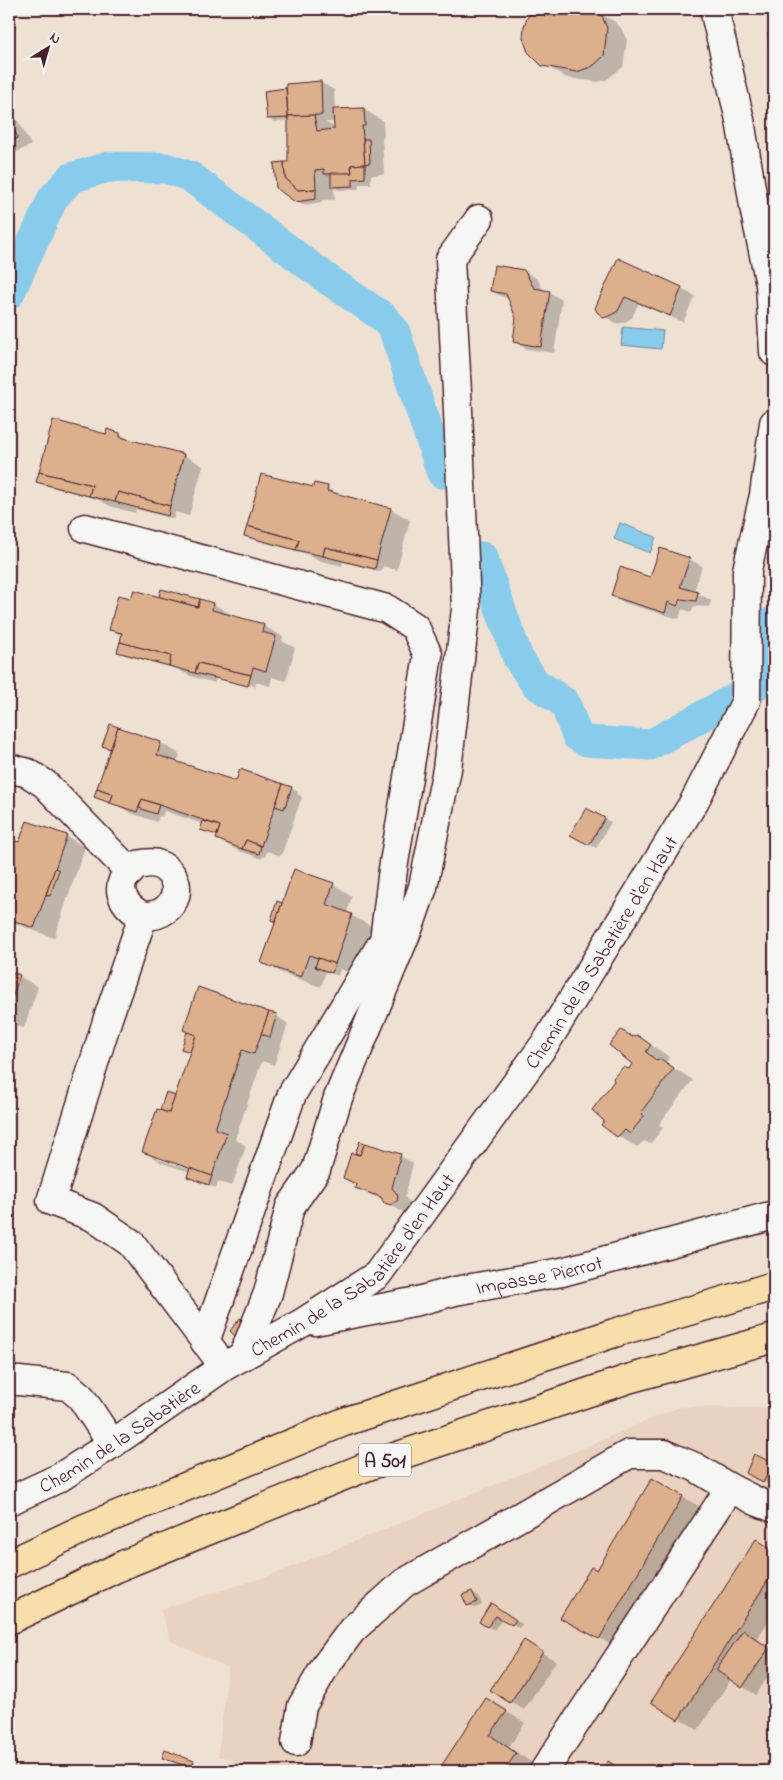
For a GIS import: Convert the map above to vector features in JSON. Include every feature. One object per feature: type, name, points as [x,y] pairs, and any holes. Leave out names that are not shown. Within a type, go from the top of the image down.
[{"type":"highway","name":"A 501","points":[[9,1564],[94,1524],[344,1422],[614,1333],[774,1286]]},
{"type":"highway","name":"A 501","points":[[9,1620],[125,1564],[368,1466],[628,1379],[774,1338]]},
{"type":"street","points":[[714,9],[740,120],[755,212],[772,278],[774,352]]},
{"type":"street","points":[[143,916],[108,1018],[51,1201],[93,1217],[131,1243],[205,1342],[234,1361],[268,1292],[290,1207],[316,1170],[338,1098],[410,924],[423,886],[448,770],[466,609],[450,259],[479,219]]},
{"type":"street","name":"Chemin de la Sabatière d'en Haut","points":[[234,1361],[302,1324],[377,1275],[547,1041],[694,802],[746,701],[748,570],[764,495],[774,423]]},
{"type":"street","points":[[85,528],[387,609],[415,627],[428,655],[393,869],[384,940],[292,1094],[205,1342]]},
{"type":"street","points":[[9,768],[28,773],[44,784],[130,872]]},
{"type":"street","points":[[157,864],[170,874],[176,888],[173,903],[160,914],[143,916],[132,911],[125,900],[122,891],[123,880],[137,865],[157,864]]},
{"type":"street","name":"Impasse Pierrot","points":[[302,1324],[418,1301],[455,1291],[562,1272],[774,1214]]},
{"type":"street","name":"Chemin de la Sabatière","points":[[9,1501],[59,1478],[234,1361]]},
{"type":"street","points":[[9,1380],[68,1386],[81,1397],[112,1444]]},
{"type":"street","points":[[296,1742],[302,1706],[326,1665],[352,1630],[404,1583],[629,1454],[664,1454],[695,1467],[730,1488],[774,1508]]},
{"type":"street","points":[[544,1771],[730,1488]]},
{"type":"shaded area","points":[[679,1407],[774,1408],[774,1771],[233,1771],[232,1760],[218,1756],[228,1668],[171,1641],[160,1609],[269,1576],[548,1463]]},
{"type":"water","points":[[623,327],[663,331],[661,349],[621,345]]},
{"type":"water","points":[[620,523],[656,537],[650,553],[614,539]]},
{"type":"building","points":[[535,9],[596,10],[602,16],[607,28],[604,56],[593,66],[577,72],[542,66],[528,52],[523,38],[527,18]]},
{"type":"building","points":[[768,33],[774,33],[774,59],[770,59]]},
{"type":"building","points":[[321,81],[322,115],[288,116],[286,84]]},
{"type":"building","points":[[286,88],[288,118],[267,119],[264,91]]},
{"type":"building","points":[[364,108],[365,126],[362,126],[365,164],[351,165],[352,173],[324,174],[324,169],[315,170],[316,189],[298,190],[285,178],[284,162],[288,162],[288,116],[314,115],[317,131],[334,129],[333,109]]},
{"type":"building","points":[[9,121],[18,138],[9,142]]},
{"type":"building","points":[[363,139],[369,139],[370,163],[365,164]]},
{"type":"building","points":[[284,162],[285,178],[298,190],[316,189],[316,199],[295,202],[276,188],[274,163]]},
{"type":"building","points":[[365,164],[365,178],[353,179],[353,186],[331,187],[331,173],[352,173],[351,165]]},
{"type":"building","points":[[618,258],[682,287],[670,316],[625,297],[618,311],[611,315],[604,318],[597,312],[595,308]]},
{"type":"building","points":[[494,265],[524,270],[534,288],[550,291],[541,347],[513,342],[516,318],[506,294],[490,291]]},
{"type":"building","points":[[53,420],[106,434],[107,429],[120,433],[120,437],[184,454],[170,506],[118,492],[115,502],[89,496],[92,485],[39,472]]},
{"type":"building","points":[[39,472],[92,485],[89,496],[36,482]]},
{"type":"building","points":[[261,474],[313,487],[314,483],[328,486],[327,491],[391,508],[377,560],[325,547],[323,556],[296,550],[299,540],[247,526]]},
{"type":"building","points":[[118,492],[170,506],[168,516],[115,502]]},
{"type":"building","points":[[247,526],[299,540],[296,550],[244,536]]},
{"type":"building","points":[[325,547],[377,560],[375,569],[323,556]]},
{"type":"building","points":[[660,548],[690,558],[680,587],[698,592],[696,601],[681,599],[677,606],[668,602],[665,613],[611,596],[620,567],[650,577]]},
{"type":"building","points":[[161,589],[200,599],[198,607],[159,597]]},
{"type":"building","points":[[134,590],[198,607],[200,599],[213,603],[212,610],[264,624],[262,632],[276,636],[266,671],[253,667],[251,675],[198,663],[195,673],[169,666],[171,656],[120,642],[122,633],[109,630],[118,595],[131,598]]},
{"type":"building","points":[[120,642],[171,656],[169,666],[117,652]]},
{"type":"building","points":[[198,663],[251,675],[248,686],[195,673]]},
{"type":"building","points":[[110,724],[118,727],[111,749],[102,746]]},
{"type":"building","points":[[118,727],[161,742],[157,755],[236,781],[240,769],[283,784],[261,846],[246,840],[242,849],[216,839],[220,826],[142,799],[137,812],[110,803],[113,794],[97,788]]},
{"type":"building","points":[[283,784],[292,787],[284,809],[275,806]]},
{"type":"building","points":[[97,788],[113,794],[110,803],[94,797]]},
{"type":"building","points":[[142,799],[159,805],[156,814],[139,808]]},
{"type":"building","points":[[586,808],[605,818],[589,845],[570,835]]},
{"type":"building","points":[[27,821],[67,835],[34,928],[9,919],[9,839],[19,842]]},
{"type":"building","points":[[203,821],[220,826],[217,835],[200,830]]},
{"type":"building","points":[[246,840],[261,846],[259,854],[242,849]]},
{"type":"building","points":[[55,868],[59,870],[50,896],[46,895]]},
{"type":"building","points":[[294,869],[334,883],[326,904],[352,914],[335,964],[309,955],[301,977],[261,963]]},
{"type":"building","points":[[277,901],[282,903],[275,922],[271,920]]},
{"type":"building","points":[[318,958],[335,964],[332,973],[315,967]]},
{"type":"building","points":[[9,971],[20,975],[9,1007]]},
{"type":"building","points":[[198,987],[269,1012],[254,1054],[242,1050],[215,1129],[227,1133],[212,1176],[142,1152],[157,1109],[169,1113],[196,1035],[183,1030]]},
{"type":"building","points":[[269,1012],[277,1014],[270,1037],[261,1034]]},
{"type":"building","points":[[621,1030],[633,1037],[637,1035],[651,1045],[646,1052],[657,1061],[661,1059],[674,1068],[641,1112],[644,1116],[630,1134],[625,1130],[617,1137],[601,1125],[604,1121],[592,1110],[614,1081],[613,1078],[623,1067],[629,1069],[632,1064],[609,1045]]},
{"type":"building","points":[[187,1032],[196,1035],[190,1052],[181,1049]]},
{"type":"building","points":[[166,1092],[175,1096],[169,1113],[160,1110]]},
{"type":"building","points":[[360,1141],[365,1143],[360,1155],[355,1153]]},
{"type":"building","points":[[365,1143],[401,1154],[392,1188],[398,1198],[391,1205],[384,1203],[381,1197],[355,1188],[356,1184],[343,1178],[351,1153],[360,1155]]},
{"type":"building","points":[[190,1168],[212,1176],[209,1185],[187,1177]]},
{"type":"building","points":[[240,1318],[248,1324],[237,1338],[230,1331]]},
{"type":"building","points":[[754,1454],[773,1463],[763,1483],[746,1473]]},
{"type":"building","points":[[652,1478],[683,1496],[599,1639],[560,1618],[591,1567],[597,1570]]},
{"type":"building","points":[[756,1539],[774,1551],[774,1571],[678,1720],[651,1702]]},
{"type":"building","points":[[472,1591],[477,1602],[467,1606],[462,1595]]},
{"type":"building","points":[[491,1603],[516,1620],[512,1625],[496,1616],[487,1627],[479,1622]]},
{"type":"building","points":[[743,1630],[769,1648],[742,1688],[716,1670]]},
{"type":"building","points":[[524,1640],[543,1652],[510,1703],[490,1690]]},
{"type":"building","points":[[486,1698],[507,1711],[490,1735],[516,1753],[504,1771],[438,1771]]},
{"type":"building","points":[[165,1750],[194,1761],[192,1768],[162,1758]]},
{"type":"building","points":[[608,1761],[623,1771],[601,1771]]},
{"type":"waterway","points":[[9,294],[53,198],[71,178],[108,167],[166,168],[191,177],[330,281],[383,317],[394,330],[442,473]]},
{"type":"waterway","points":[[482,557],[518,658],[535,683],[565,703],[577,736],[586,741],[650,745],[753,688],[767,660],[774,621]]}]
